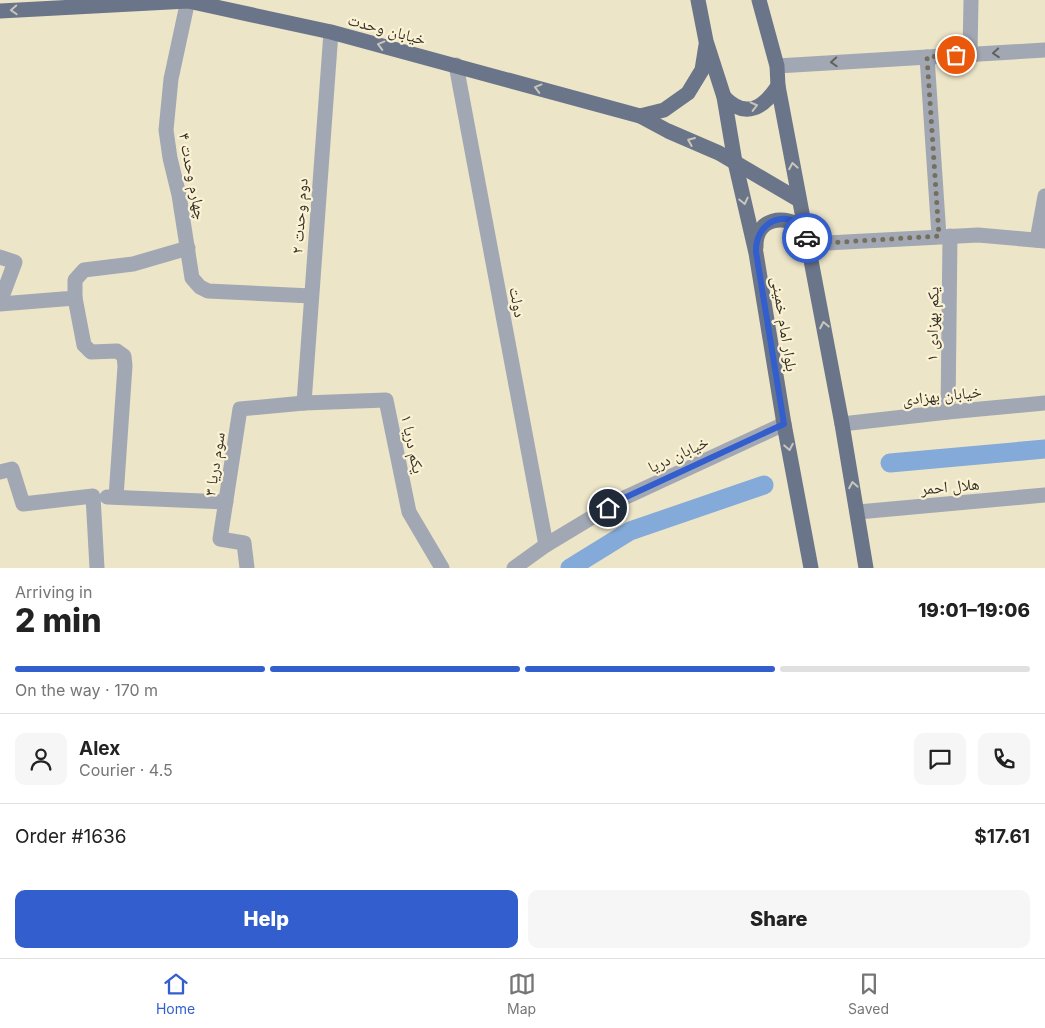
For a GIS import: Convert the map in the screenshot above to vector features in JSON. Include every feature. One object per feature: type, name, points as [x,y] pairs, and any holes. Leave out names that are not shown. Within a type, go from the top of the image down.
[{"type":"main road","name":"خیابان وحدت","points":[[0,10],[188,0],[331,32],[640,116],[735,162],[799,200]]},
{"type":"main road","name":"بلوار امام خمینی","points":[[698,0],[706,41],[724,98],[735,162],[756,252],[784,424],[812,568]]},
{"type":"main road","points":[[759,0],[777,66],[778,86],[842,424],[866,568]]},
{"type":"main road","name":"خیابان وحدت","points":[[640,116],[664,110],[688,93],[702,70],[706,41]]},
{"type":"main road","points":[[724,98],[736,106],[750,109],[764,104],[770,99],[778,86]]},
{"type":"main road","points":[[756,252],[759,232],[766,224],[776,220],[786,219],[797,222],[806,236]]},
{"type":"street","name":"چهارم وحدت ۴","points":[[188,0],[171,79],[166,130],[170,158],[179,195],[192,278],[200,287],[208,291],[311,296]]},
{"type":"street","points":[[970,54],[971,0]]},
{"type":"street","name":"دوم وحدت ۲","points":[[304,403],[331,32]]},
{"type":"street","points":[[777,66],[1045,50]]},
{"type":"street","name":"یکم بهزادی ۱","points":[[927,57],[944,236],[948,412]]},
{"type":"street","name":"دولت","points":[[456,65],[546,545]]},
{"type":"street","points":[[806,236],[978,235],[1041,240],[1045,196]]},
{"type":"street","points":[[116,497],[126,366],[124,356],[117,351],[91,352],[84,346],[75,298],[75,280],[84,270],[133,264],[188,248]]},
{"type":"street","points":[[0,257],[15,262],[0,303],[75,298]]},
{"type":"street","name":"یکم دریا ۱","points":[[304,403],[386,400],[409,512],[442,568]]},
{"type":"street","name":"سوم دریا ۳","points":[[247,568],[244,543],[220,539],[240,409],[304,403]]},
{"type":"street","name":"خیابان بهزادی","points":[[842,424],[1045,403]]},
{"type":"street","name":"خیابان دریا","points":[[514,568],[546,545],[624,498],[784,424]]},
{"type":"street","points":[[0,472],[12,468],[23,504],[93,496],[226,502]]},
{"type":"street","name":"هلال احمر","points":[[858,512],[1045,494]]},
{"type":"street","points":[[93,496],[97,568]]},
{"type":"waterway","points":[[890,463],[1045,449]]},
{"type":"waterway","points":[[570,568],[630,531],[764,485]]},
{"type":"way so far","points":[[807,238],[808,244],[939,236],[927,57],[956,55]]},
{"type":"route","points":[[608,508],[624,498],[784,424],[756,252],[756,242],[759,232],[766,224],[786,219],[797,222],[805,229],[807,238]]}]
